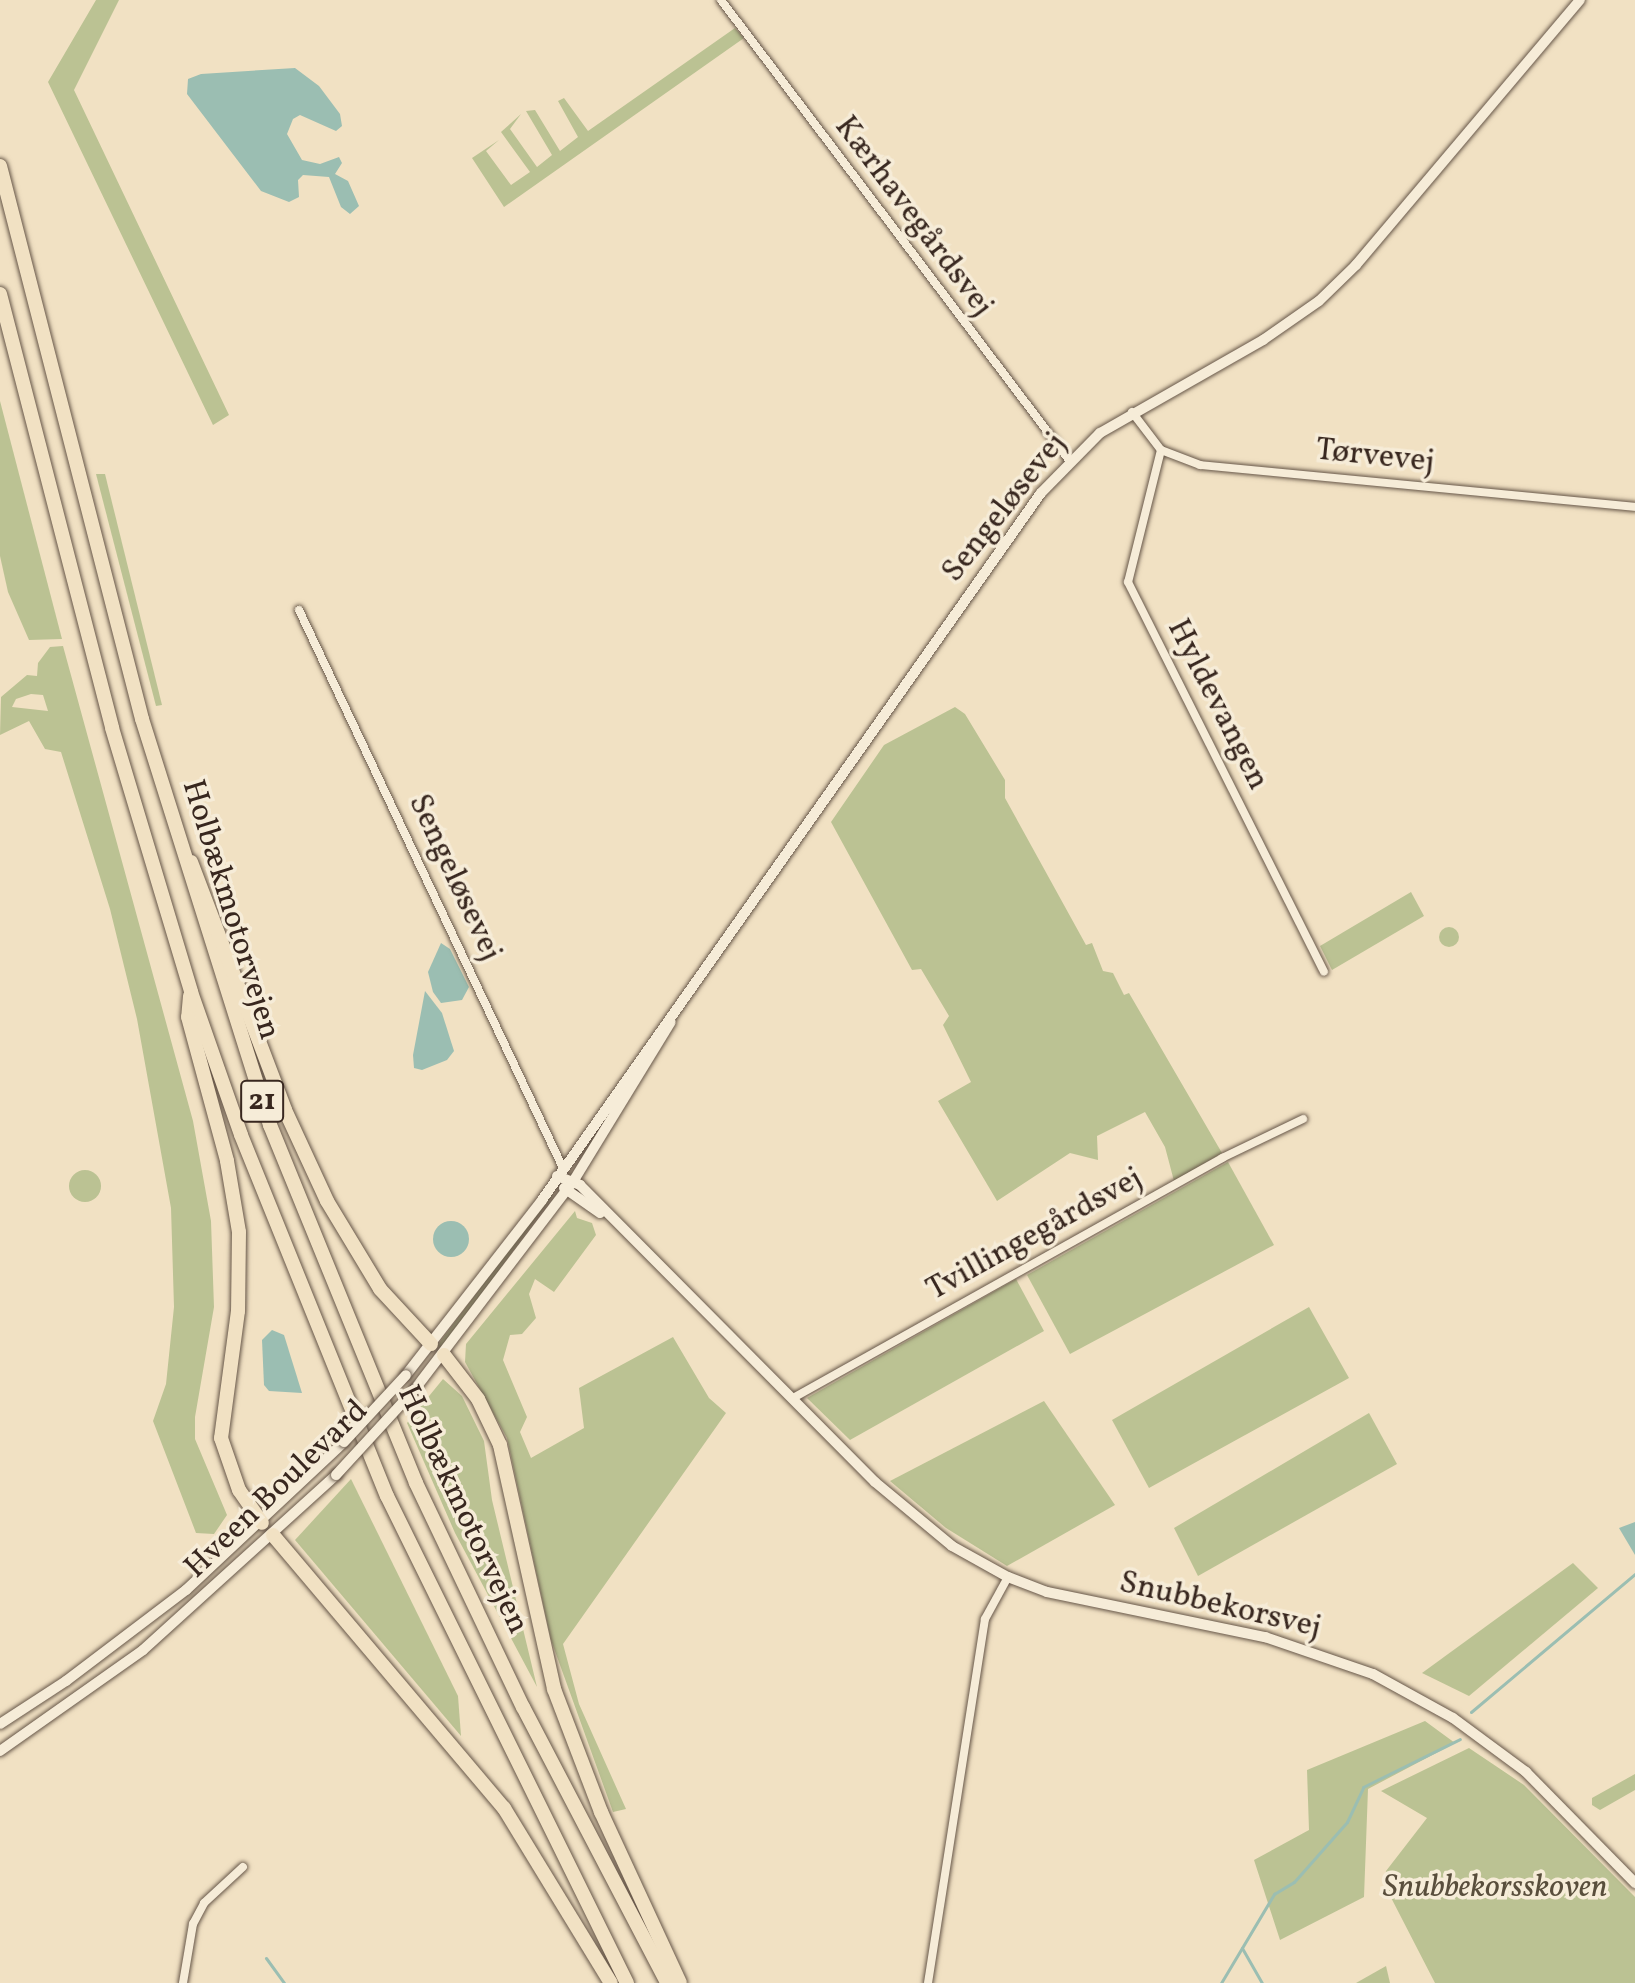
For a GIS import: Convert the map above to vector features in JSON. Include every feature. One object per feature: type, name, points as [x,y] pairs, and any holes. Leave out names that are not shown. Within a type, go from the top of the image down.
[{"type":"highway","name":"Holbækmotorvejen","points":[[0,166],[176,836],[270,1125],[354,1339],[523,1707],[667,1983]]},
{"type":"highway","name":"Holbækmotorvejen","points":[[0,294],[112,728],[191,992],[314,1325],[387,1496],[627,1983]]},
{"type":"highway","points":[[176,836],[203,885],[285,1110],[327,1201],[380,1289],[431,1344]]},
{"type":"highway","points":[[191,992],[188,1017],[227,1161],[239,1232],[238,1311],[221,1438],[239,1490],[262,1523]]},
{"type":"highway","points":[[444,1355],[478,1399],[500,1445],[554,1689],[601,1812],[680,1983]]},
{"type":"highway","points":[[273,1535],[504,1808],[611,1983]]},
{"type":"street","name":"Kærhavegårdsvej","points":[[721,0],[1069,460]]},
{"type":"street","name":"Sengeløsevej","points":[[299,610],[560,1172],[1069,460],[1132,412],[1263,340],[1319,301],[1356,265],[1580,0]]},
{"type":"street","points":[[1132,412],[1161,450]]},
{"type":"street","name":"Tørvevej","points":[[1161,450],[1200,465],[1635,507]]},
{"type":"street","name":"Hyldevangen","points":[[1161,450],[1128,582],[1324,971]]},
{"type":"street","name":"Sengeløsevej","points":[[574,1180],[685,995]]},
{"type":"street","name":"Tvillingegårdsvej","points":[[793,1398],[1222,1158],[1303,1119]]},
{"type":"street","points":[[560,1172],[574,1180]]},
{"type":"street","name":"Snubbekorsvej","points":[[560,1172],[566,1192],[613,1222]]},
{"type":"street","name":"Hveen Boulevard","points":[[0,1724],[107,1652],[262,1523],[328,1459],[406,1375],[560,1172]]},
{"type":"street","name":"Snubbekorsvej","points":[[574,1180],[613,1222],[917,1519],[1008,1577],[1086,1603],[1265,1637],[1373,1674],[1453,1718],[1526,1772],[1635,1883]]},
{"type":"street","name":"Hveen Boulevard","points":[[0,1751],[143,1650],[336,1475],[444,1355],[574,1180]]},
{"type":"street","points":[[431,1344],[444,1355]]},
{"type":"street","points":[[262,1523],[273,1535]]},
{"type":"street","points":[[928,1983],[985,1619],[1008,1577]]},
{"type":"street","points":[[183,1983],[193,1924],[204,1903],[243,1867]]},
{"type":"green space","points":[[96,0],[119,0],[74,90],[229,415],[213,425],[48,82]]},
{"type":"green space","points":[[735,28],[744,38],[504,207],[472,158],[499,140],[486,151],[511,185],[530,172],[501,132],[521,114],[510,129],[537,167],[552,155],[526,111],[535,110],[560,151],[578,137],[558,101],[564,98],[588,131]]},
{"type":"green space","points":[[0,401],[62,639],[29,640],[8,592],[0,556]]},
{"type":"green space","points":[[96,474],[105,474],[162,705],[156,706]]},
{"type":"green space","points":[[63,646],[193,1121],[211,1221],[214,1307],[195,1417],[195,1439],[227,1515],[214,1534],[196,1533],[153,1421],[166,1384],[174,1307],[171,1208],[137,1019],[110,909],[61,752],[45,749],[29,721],[0,735],[1,697],[27,675],[37,676],[38,663],[50,647]],"holes":[[[31,694],[43,695],[48,711],[12,707],[16,699]]]},
{"type":"green space","points":[[955,707],[965,714],[1005,780],[1005,798],[1086,945],[1092,943],[1103,971],[1113,973],[1124,995],[1129,993],[1222,1153],[1174,1181],[1165,1147],[1145,1112],[1097,1136],[1098,1160],[1070,1153],[997,1201],[938,1101],[971,1082],[943,1025],[949,1016],[921,969],[912,970],[831,822],[884,745]]},
{"type":"green space","points":[[1411,892],[1424,916],[1332,970],[1320,946]]},
{"type":"green space","points":[[1449,927],[1456,930],[1459,937],[1456,944],[1449,947],[1442,944],[1439,937],[1442,930]]},
{"type":"green space","points":[[1228,1162],[1274,1245],[1070,1354],[1027,1275]]},
{"type":"green space","points":[[85,1170],[96,1175],[101,1186],[96,1197],[85,1202],[74,1197],[69,1186],[74,1175]]},
{"type":"green space","points":[[554,1194],[443,1348],[437,1346],[540,1208]]},
{"type":"green space","points":[[575,1211],[577,1218],[592,1223],[596,1235],[554,1292],[535,1279],[529,1294],[536,1318],[522,1334],[510,1335],[503,1360],[527,1417],[520,1432],[531,1458],[584,1428],[579,1388],[673,1337],[709,1398],[726,1413],[563,1644],[579,1704],[626,1809],[613,1812],[551,1640],[507,1438],[465,1362],[466,1344]]},
{"type":"green space","points":[[1016,1279],[1044,1331],[850,1440],[807,1398]]},
{"type":"green space","points":[[1309,1307],[1349,1378],[1149,1488],[1112,1420]]},
{"type":"green space","points":[[443,1379],[462,1396],[484,1441],[492,1500],[537,1687],[455,1533],[407,1423]]},
{"type":"green space","points":[[1044,1401],[1115,1505],[1007,1566],[946,1528],[890,1481]]},
{"type":"green space","points":[[1369,1413],[1397,1464],[1198,1576],[1174,1528]]},
{"type":"green space","points":[[351,1479],[458,1696],[461,1736],[295,1540]]},
{"type":"green space","points":[[1573,1563],[1598,1588],[1469,1696],[1422,1673]]},
{"type":"green space","points":[[1425,1721],[1455,1743],[1368,1789],[1364,1897],[1280,1940],[1254,1860],[1309,1830],[1307,1770]]},
{"type":"green space","name":"Snubbekorsskoven","points":[[1469,1748],[1524,1785],[1635,1897],[1635,1983],[1435,1983],[1384,1884],[1386,1871],[1427,1818],[1381,1791]]},
{"type":"green space","points":[[1635,1774],[1635,1790],[1600,1810],[1592,1805],[1592,1798]]},
{"type":"green space","name":"Snubbekorsskoven","points":[[1386,1966],[1390,1983],[1356,1983]]},
{"type":"water","points":[[295,68],[319,86],[340,114],[342,126],[336,131],[300,115],[293,119],[287,134],[302,160],[320,164],[339,157],[342,163],[335,174],[348,181],[359,206],[350,214],[341,207],[329,177],[303,175],[298,180],[299,197],[289,202],[261,191],[187,94],[188,79],[201,74]]},
{"type":"water","points":[[441,943],[450,949],[469,987],[462,1000],[441,1003],[433,992],[428,972]]},
{"type":"water","points":[[425,991],[442,1013],[454,1051],[447,1060],[422,1070],[414,1068],[413,1055]]},
{"type":"water","points":[[451,1221],[464,1226],[469,1239],[464,1252],[451,1257],[438,1252],[433,1239],[438,1226]]},
{"type":"water","points":[[272,1330],[284,1335],[302,1393],[269,1391],[264,1385],[262,1340]]},
{"type":"water","points":[[1635,1522],[1635,1555],[1619,1528]]},
{"type":"waterway","points":[[1471,1712],[1635,1574]]},
{"type":"waterway","points":[[1221,1983],[1274,1894],[1294,1882],[1347,1822],[1363,1787],[1460,1739]]},
{"type":"waterway","points":[[1242,1948],[1262,1983]]},
{"type":"waterway","points":[[266,1958],[284,1983]]}]
